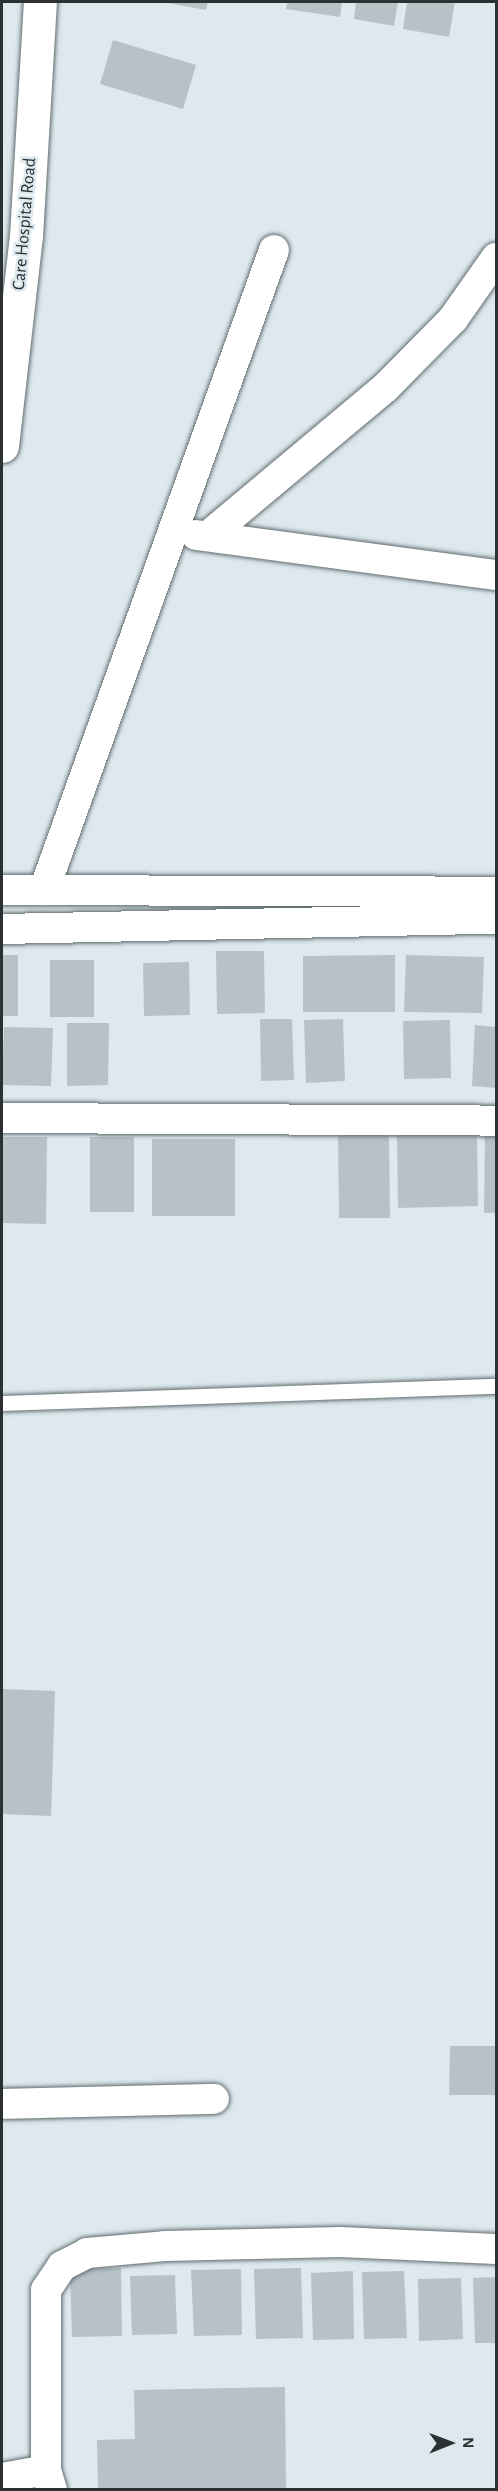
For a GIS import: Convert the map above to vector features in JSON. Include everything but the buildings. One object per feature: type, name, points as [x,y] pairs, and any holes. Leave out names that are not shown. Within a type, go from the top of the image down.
[{"type":"street","name":"Care Hospital Road","points":[[2,446],[26,236],[40,2]]},
{"type":"street","points":[[44,890],[177,532],[274,250]]},
{"type":"street","points":[[208,536],[385,388],[453,319],[496,258]]},
{"type":"street","points":[[177,532],[496,576]]},
{"type":"street","points":[[2,890],[496,892]]},
{"type":"street","points":[[2,929],[496,919]]},
{"type":"street","points":[[2,1118],[496,1121]]},
{"type":"street","points":[[2,2104],[214,2099]]},
{"type":"street","points":[[2,2478],[49,2480],[46,2290],[62,2266],[87,2253],[340,2242],[496,2249]]},
{"type":"lane","points":[[2,1402],[496,1386]]}]
